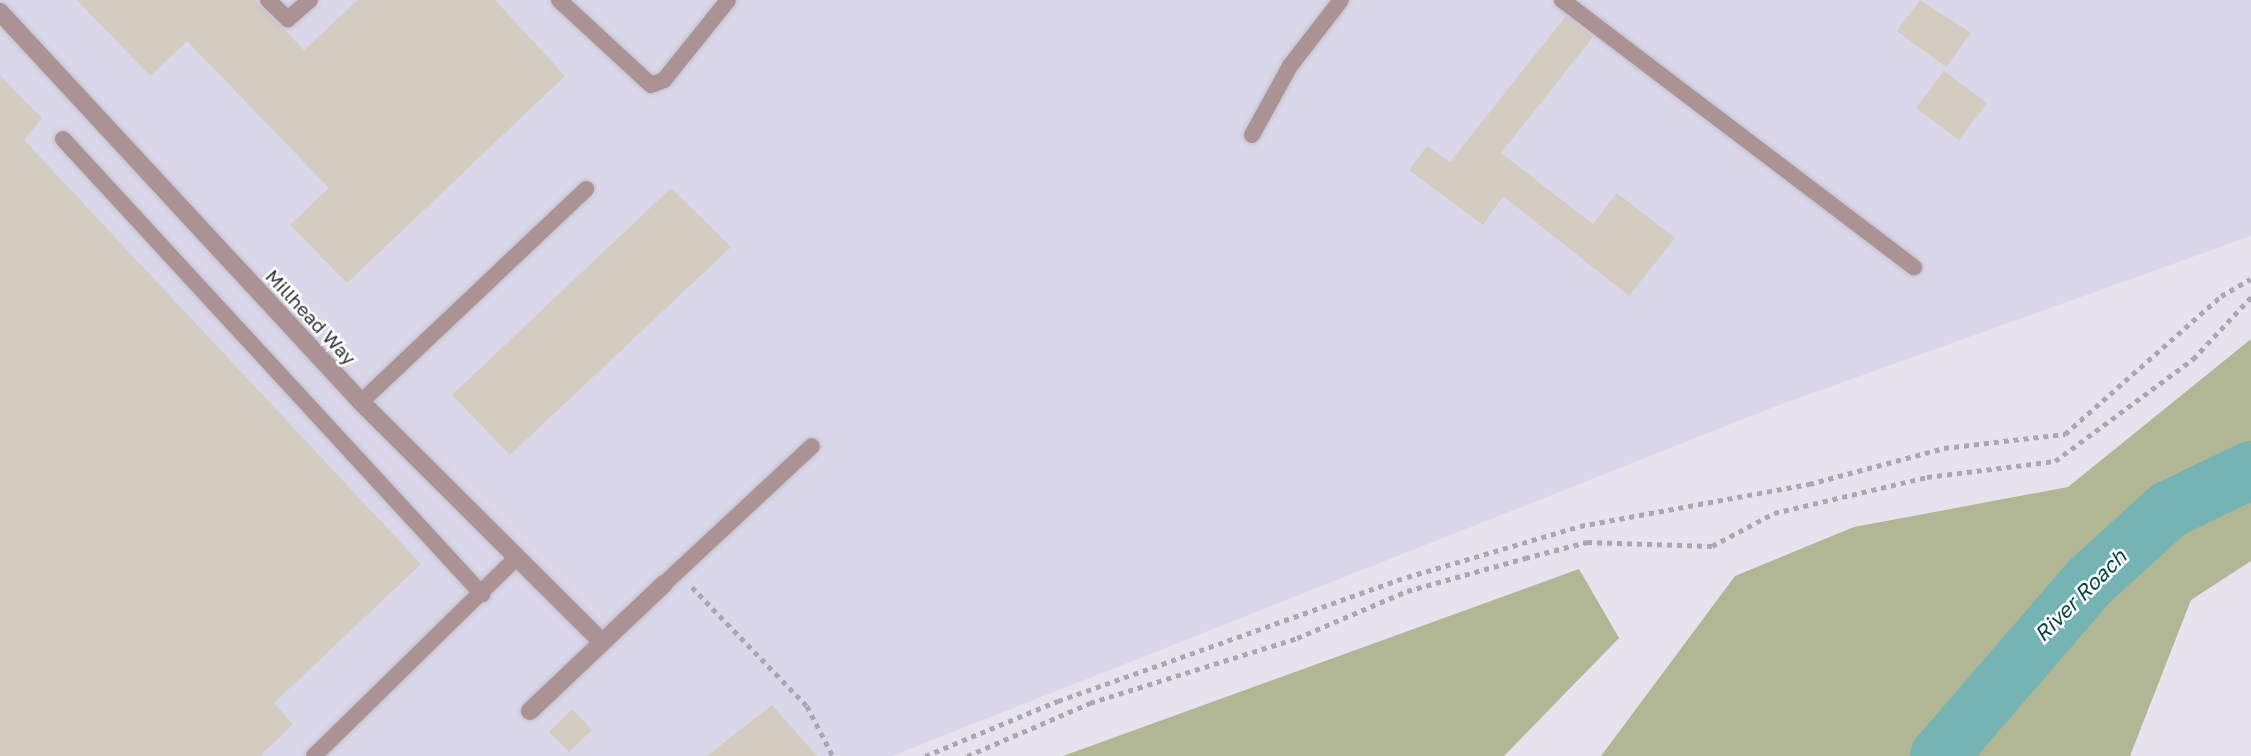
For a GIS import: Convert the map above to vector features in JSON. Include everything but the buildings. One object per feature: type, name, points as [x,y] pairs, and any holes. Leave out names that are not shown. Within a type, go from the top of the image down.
[{"type":"street","name":"Millhead Way","points":[[0,12],[360,402],[601,642]]},
{"type":"street","points":[[530,711],[664,584]]},
{"type":"lane","points":[[268,0],[288,19],[310,0]]},
{"type":"lane","points":[[559,0],[651,85],[664,80],[728,0]]},
{"type":"lane","points":[[1252,135],[1290,66],[1341,0]]},
{"type":"lane","points":[[1562,0],[1914,267]]},
{"type":"lane","points":[[63,139],[482,594]]},
{"type":"lane","points":[[360,402],[586,189]]},
{"type":"lane","points":[[664,584],[812,446]]},
{"type":"lane","points":[[314,756],[517,557]]},
{"type":"path","points":[[925,756],[1058,701],[1407,577],[1580,526],[1808,484],[1944,448],[2066,433],[2221,296],[2251,279]]},
{"type":"path","points":[[967,756],[1090,703],[1297,638],[1406,591],[1525,558],[1587,542],[1712,546],[1774,513],[1927,477],[2055,461],[2193,359],[2251,297]]},
{"type":"path","points":[[664,584],[693,587],[807,706],[833,756]]},
{"type":"shaded area","points":[[0,0],[2251,0],[2251,236],[1774,407],[892,756],[0,756]]},
{"type":"green space","points":[[2251,339],[2251,561],[2191,600],[2130,756],[1601,756],[1735,576],[1854,527],[2068,487]]},
{"type":"green space","points":[[1579,569],[1619,638],[1504,756],[1063,756]]},
{"type":"waterway","name":"River Roach","points":[[1939,756],[2089,582],[2168,510],[2251,470]]}]
